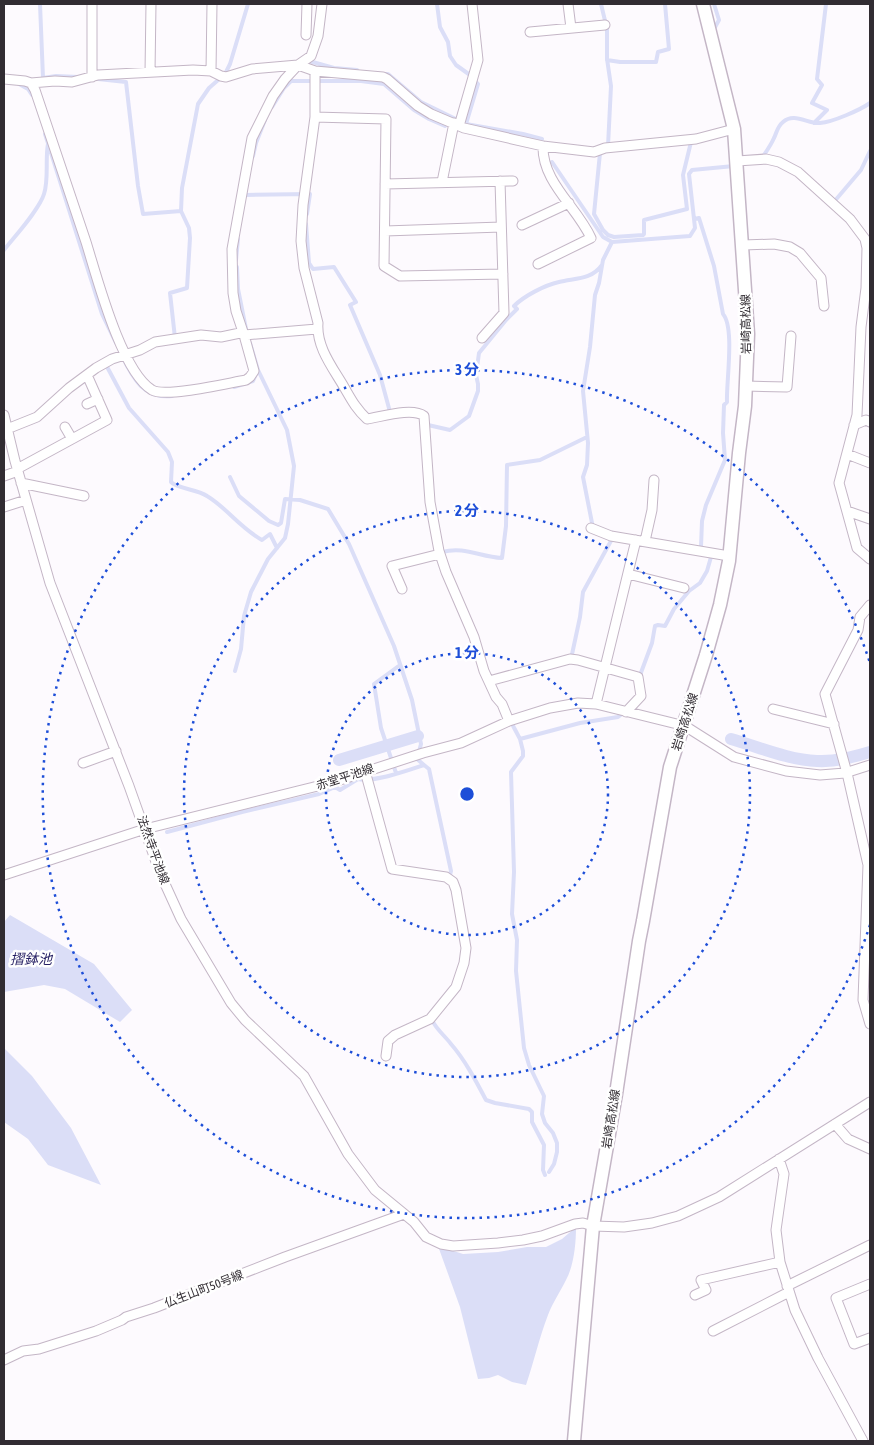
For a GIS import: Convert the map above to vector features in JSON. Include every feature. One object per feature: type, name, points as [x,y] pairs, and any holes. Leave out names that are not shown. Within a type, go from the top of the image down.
[{"type":"main road","name":"岩崎高松線","points":[[574,1441],[593,1226],[613,1112],[638,941],[644,921],[670,767],[685,726],[720,605],[729,556],[746,386],[748,334],[734,129],[703,4]]},
{"type":"street","points":[[92,4],[92,78]]},
{"type":"street","points":[[150,72],[151,4]]},
{"type":"street","points":[[211,71],[212,4]]},
{"type":"street","points":[[306,35],[307,4]]},
{"type":"street","points":[[31,83],[35,90],[108,312],[125,354],[135,372],[154,391],[162,393],[246,380],[254,370],[236,311],[232,286],[232,248],[238,206],[252,138],[273,96],[285,79],[298,65],[311,56],[318,36],[322,4]]},
{"type":"street","points":[[442,182],[456,125],[478,60],[472,4]]},
{"type":"street","points":[[568,4],[571,28]]},
{"type":"street","points":[[530,32],[605,25]]},
{"type":"street","points":[[4,79],[31,83],[72,82],[98,75],[193,70],[211,71],[226,77],[252,69],[298,65],[315,71],[387,79],[418,106],[456,125],[543,146],[594,152],[605,148],[696,140],[734,129]]},
{"type":"street","points":[[315,71],[315,117],[303,205],[301,241],[304,268],[316,316],[317,329],[327,360],[354,406],[365,417],[419,413],[424,416],[430,502],[440,554],[474,637],[496,698],[502,704],[509,721]]},
{"type":"street","points":[[315,117],[386,118],[384,266],[400,276],[502,274]]},
{"type":"street","points":[[538,264],[591,238],[569,202],[549,175],[543,161],[543,146]]},
{"type":"street","points":[[737,161],[766,159],[779,162],[798,172],[850,219],[865,239],[868,289],[860,327],[857,415],[839,483],[857,548],[870,559]]},
{"type":"street","points":[[482,338],[504,313],[500,181]]},
{"type":"street","points":[[386,184],[513,181]]},
{"type":"street","points":[[522,225],[569,202]]},
{"type":"street","points":[[384,230],[501,227]]},
{"type":"street","points":[[743,245],[774,244],[790,247],[800,253],[821,278],[824,306]]},
{"type":"street","points":[[7,430],[37,417],[69,388],[112,359],[140,350],[155,342],[201,335],[221,337],[240,333],[244,335],[317,329]]},
{"type":"street","points":[[746,386],[787,386],[791,336]]},
{"type":"street","points":[[4,476],[108,420],[87,375]]},
{"type":"street","points":[[86,404],[98,399]]},
{"type":"street","name":"法然寺平池線","points":[[4,415],[21,483],[50,583],[116,751],[160,873],[181,919],[231,1003],[245,1020],[304,1076],[348,1154],[375,1190],[414,1222],[426,1237],[441,1244],[453,1246],[523,1240],[542,1236],[575,1224],[624,1227],[652,1223],[678,1216],[719,1197],[870,1102]]},
{"type":"street","points":[[854,425],[866,420],[870,422]]},
{"type":"street","points":[[66,427],[72,439]]},
{"type":"street","points":[[847,454],[870,463]]},
{"type":"street","points":[[596,704],[628,574],[652,510],[654,480]]},
{"type":"street","points":[[21,483],[84,496]]},
{"type":"street","points":[[4,508],[26,500]]},
{"type":"street","points":[[847,511],[870,519]]},
{"type":"street","points":[[590,528],[611,536],[729,556]]},
{"type":"street","points":[[402,589],[392,566],[440,554]]},
{"type":"street","points":[[628,574],[684,588]]},
{"type":"street","points":[[870,605],[860,616],[858,630],[825,694],[845,764],[868,865],[862,1000],[870,1024]]},
{"type":"street","points":[[489,681],[570,659],[638,677],[640,696],[626,712]]},
{"type":"street","name":"赤堂平池線","points":[[4,875],[145,829],[304,790],[461,743],[509,721],[550,708],[578,703],[596,704],[685,726]]},
{"type":"street","points":[[773,709],[834,724]]},
{"type":"street","points":[[685,726],[734,757],[786,771],[820,775],[845,764],[870,765]]},
{"type":"street","points":[[83,763],[116,751]]},
{"type":"street","points":[[365,771],[392,869],[446,877],[453,882],[466,948],[464,963],[456,987],[430,1018],[395,1035],[388,1042],[386,1056]]},
{"type":"street","points":[[835,1124],[848,1139],[870,1149]]},
{"type":"street","points":[[779,1159],[784,1174],[776,1230],[780,1262],[788,1289],[795,1310],[818,1358],[863,1441]]},
{"type":"street","name":"仏生山町50号線","points":[[4,1360],[23,1351],[39,1349],[96,1331],[126,1317],[404,1214]]},
{"type":"street","points":[[713,1331],[870,1245]]},
{"type":"street","points":[[695,1295],[706,1290],[701,1280],[780,1262]]},
{"type":"street","points":[[870,1284],[836,1298],[854,1344],[870,1338]]},
{"type":"water","name":"摺鉢池","points":[[10,915],[94,964],[132,1010],[120,1022],[65,989],[44,985],[4,992],[4,922]]},
{"type":"water","points":[[4,1048],[32,1076],[71,1128],[101,1185],[48,1165],[28,1139],[4,1122]]},
{"type":"water","points":[[576,1227],[571,1268],[548,1315],[526,1385],[512,1382],[498,1375],[478,1379],[460,1307],[438,1246],[463,1254],[498,1252],[527,1247],[546,1247],[562,1239]]},
{"type":"waterway","points":[[40,4],[43,78],[56,76],[78,77]]},
{"type":"waterway","points":[[181,211],[182,188],[198,104],[209,88],[225,74],[230,64],[248,4]]},
{"type":"waterway","points":[[437,4],[440,27],[448,42],[450,56],[456,65],[470,75],[478,84],[466,124]]},
{"type":"waterway","points":[[601,4],[607,29],[607,59],[611,86],[607,147]]},
{"type":"waterway","points":[[607,60],[656,62],[658,52],[669,49],[665,4]]},
{"type":"waterway","points":[[714,4],[719,20],[714,29]]},
{"type":"waterway","points":[[814,123],[827,110],[812,103],[822,85],[817,79],[826,4]]},
{"type":"waterway","points":[[309,61],[334,68],[357,70]]},
{"type":"waterway","points":[[383,74],[388,74],[421,102],[466,124],[542,139]]},
{"type":"waterway","points":[[98,79],[126,82],[143,214],[181,211],[189,228],[187,288],[170,293],[175,338],[173,338]]},
{"type":"waterway","points":[[272,107],[284,88],[291,81],[361,81],[384,84],[414,110],[445,126]]},
{"type":"waterway","points":[[19,84],[28,89],[32,95]]},
{"type":"waterway","points":[[762,158],[779,126],[787,119],[796,118],[820,123],[846,115],[870,103]]},
{"type":"waterway","points":[[253,156],[265,120]]},
{"type":"waterway","points":[[45,134],[102,314],[116,343]]},
{"type":"waterway","points":[[602,152],[600,153],[594,214],[608,235],[614,237],[643,235],[644,220],[687,209],[683,175],[691,142]]},
{"type":"waterway","points":[[4,250],[32,215],[44,194],[48,144]]},
{"type":"waterway","points":[[833,203],[861,170],[870,151]]},
{"type":"waterway","points":[[552,162],[603,237],[612,242],[690,236],[695,228],[689,174],[692,170],[734,166]]},
{"type":"waterway","points":[[245,195],[310,194],[307,214]]},
{"type":"waterway","points":[[694,219],[699,218],[714,266],[723,314],[729,331],[727,402],[724,405],[723,433],[725,460],[706,505],[702,521],[701,547],[703,550]]},
{"type":"waterway","points":[[306,224],[309,263],[313,269],[334,267],[356,302],[350,305],[380,375],[390,412],[392,412]]},
{"type":"waterway","points":[[236,260],[238,239]]},
{"type":"waterway","points":[[593,528],[583,477],[587,465],[588,443],[583,391],[595,295],[603,260],[612,242]]},
{"type":"waterway","points":[[428,425],[450,430],[469,416],[478,391],[476,375],[479,353],[517,309],[514,306],[523,298],[541,288],[553,283],[588,276],[602,265]]},
{"type":"waterway","points":[[237,267],[238,289],[246,329]]},
{"type":"waterway","points":[[235,671],[241,649],[244,616],[251,592],[268,559],[285,538],[294,466],[287,430],[258,370],[250,343]]},
{"type":"waterway","points":[[122,356],[135,380],[147,391],[162,396],[172,396]]},
{"type":"waterway","points":[[105,363],[129,408],[168,452],[172,462],[171,482],[207,496],[262,540],[270,534],[277,548]]},
{"type":"waterway","points":[[234,387],[253,381],[257,372]]},
{"type":"waterway","points":[[442,552],[458,550],[502,558],[506,526],[507,465],[540,460],[587,437]]},
{"type":"waterway","points":[[230,477],[239,496],[269,521],[278,525],[281,523],[285,499],[300,500],[328,509],[349,544],[394,646],[412,700],[421,744],[417,759],[424,765]]},
{"type":"waterway","points":[[571,659],[583,592],[612,539],[610,539]]},
{"type":"waterway","points":[[639,678],[652,643],[655,626],[665,626],[674,609],[689,591],[700,583],[707,571],[711,557],[708,554]]},
{"type":"waterway","points":[[396,773],[381,728],[374,684],[400,665]]},
{"type":"waterway","points":[[520,739],[580,723],[618,717],[623,713]]},
{"type":"waterway","points":[[511,722],[520,739],[523,751],[523,756],[511,772],[514,872],[512,914],[517,940],[516,971],[524,1048],[529,1065],[544,1096],[542,1114],[545,1123],[553,1133],[557,1143],[554,1164],[549,1172]]},
{"type":"waterway","points":[[339,760],[418,736]]},
{"type":"waterway","points":[[731,739],[785,756],[806,760],[838,760],[870,752]]},
{"type":"waterway","points":[[167,832],[319,794],[335,787],[340,790],[358,779],[382,778],[424,765],[429,769],[451,871],[449,879]]},
{"type":"waterway","points":[[432,1020],[461,1057],[486,1100],[529,1109],[532,1112],[532,1122],[544,1145],[543,1170],[545,1175]]}]
